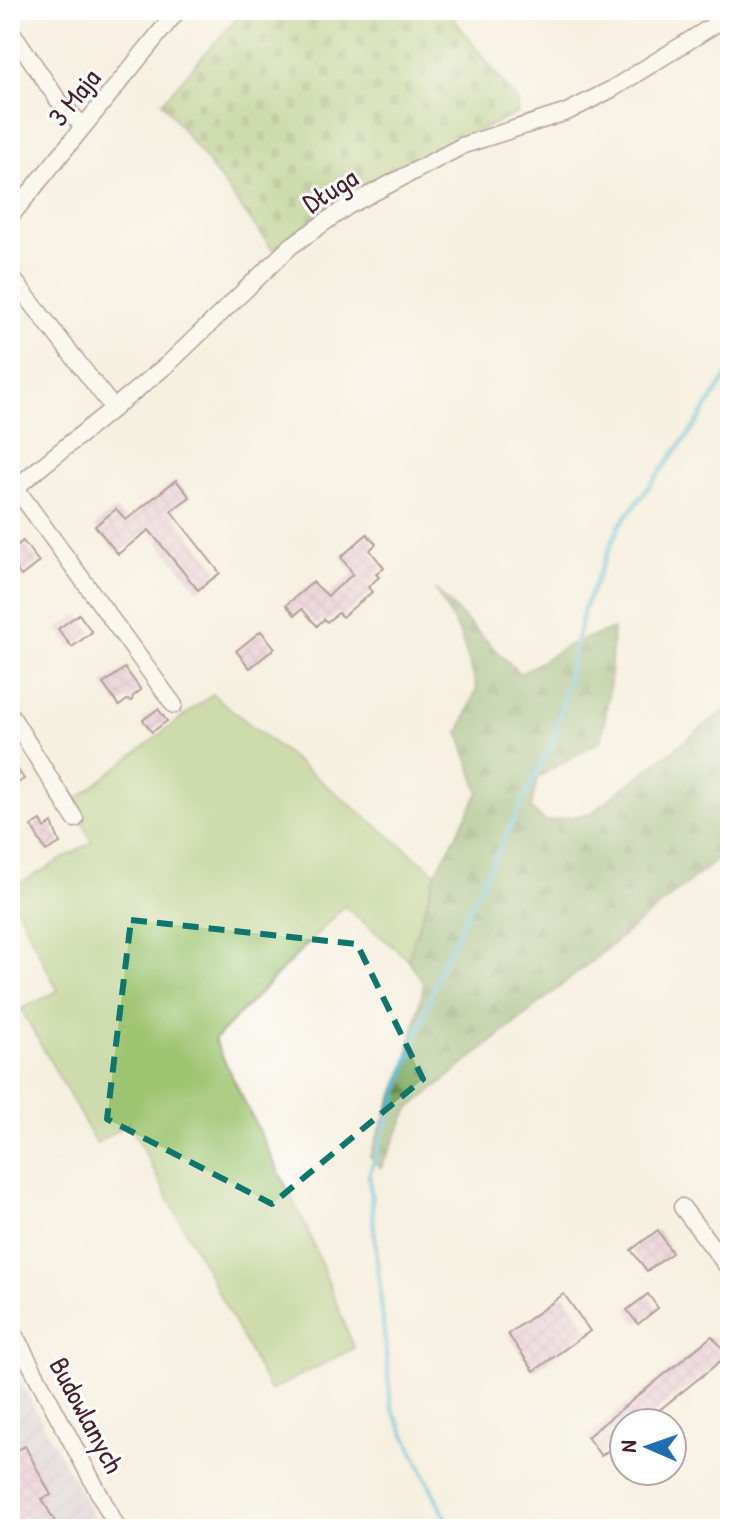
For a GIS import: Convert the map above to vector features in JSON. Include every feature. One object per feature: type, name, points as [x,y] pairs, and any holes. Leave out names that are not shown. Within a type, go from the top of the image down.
[{"type":"street","name":"3 Maja","points":[[10,217],[178,10]]},
{"type":"street","name":"Długa","points":[[13,490],[168,364],[291,246],[348,206],[464,145],[567,112],[612,89],[730,15]]},
{"type":"street","points":[[10,29],[58,100],[83,126]]},
{"type":"street","points":[[10,275],[114,409]]},
{"type":"street","points":[[13,490],[174,705]]},
{"type":"street","points":[[10,714],[75,819]]},
{"type":"street","points":[[682,1207],[730,1270]]},
{"type":"street","name":"Budowlanych","points":[[10,1326],[118,1529]]},
{"type":"highlighted area","points":[[131,920],[357,944],[423,1079],[272,1204],[107,1119]]},
{"type":"shaded area","points":[[10,1363],[78,1488],[100,1529],[10,1529]]},
{"type":"green space","points":[[244,10],[447,10],[518,102],[518,113],[360,191],[273,250],[162,102]]},
{"type":"green space","points":[[435,589],[520,674],[570,644],[613,629],[602,740],[537,778],[531,809],[546,822],[591,813],[730,706],[730,849],[409,1109],[381,1168],[370,1156],[407,1061],[424,984],[408,959],[436,873],[479,792],[459,733],[477,688],[460,634]]},
{"type":"green space","points":[[212,694],[436,873],[408,959],[344,906],[214,1040],[308,1231],[354,1348],[270,1391],[129,1123],[96,1143],[21,1009],[58,991],[10,894],[10,889],[92,842],[73,802]]},
{"type":"building","points":[[176,480],[190,497],[171,511],[220,573],[198,590],[149,530],[118,554],[95,526],[116,509],[126,520]]},
{"type":"building","points":[[367,534],[376,544],[370,550],[384,568],[368,587],[372,592],[342,617],[338,613],[317,626],[302,609],[295,615],[286,605],[313,582],[328,596],[353,574],[341,557]]},
{"type":"building","points":[[23,541],[39,562],[21,576],[10,561],[10,551]]},
{"type":"building","points":[[79,614],[92,632],[72,647],[58,629]]},
{"type":"building","points":[[261,631],[275,648],[250,668],[236,651]]},
{"type":"building","points":[[125,668],[141,690],[132,701],[127,700],[119,706],[103,684]]},
{"type":"building","points":[[158,709],[167,721],[152,732],[143,720]]},
{"type":"building","points":[[10,757],[24,779],[10,788]]},
{"type":"building","points":[[41,820],[45,828],[52,823],[60,843],[46,851],[31,826]]},
{"type":"building","points":[[658,1230],[672,1253],[647,1271],[631,1250]]},
{"type":"building","points":[[564,1294],[590,1331],[534,1371],[508,1334]]},
{"type":"building","points":[[648,1294],[658,1308],[638,1324],[627,1310]]},
{"type":"building","points":[[712,1336],[728,1355],[663,1407],[624,1407]]},
{"type":"building","points":[[608,1420],[608,1451],[601,1456],[587,1437]]},
{"type":"building","points":[[25,1446],[51,1495],[42,1499],[59,1529],[22,1529],[14,1515],[10,1517],[10,1454]]},
{"type":"waterway","points":[[451,1529],[391,1406],[369,1175],[441,966],[554,739],[584,609],[619,526],[694,427],[730,371]]}]
